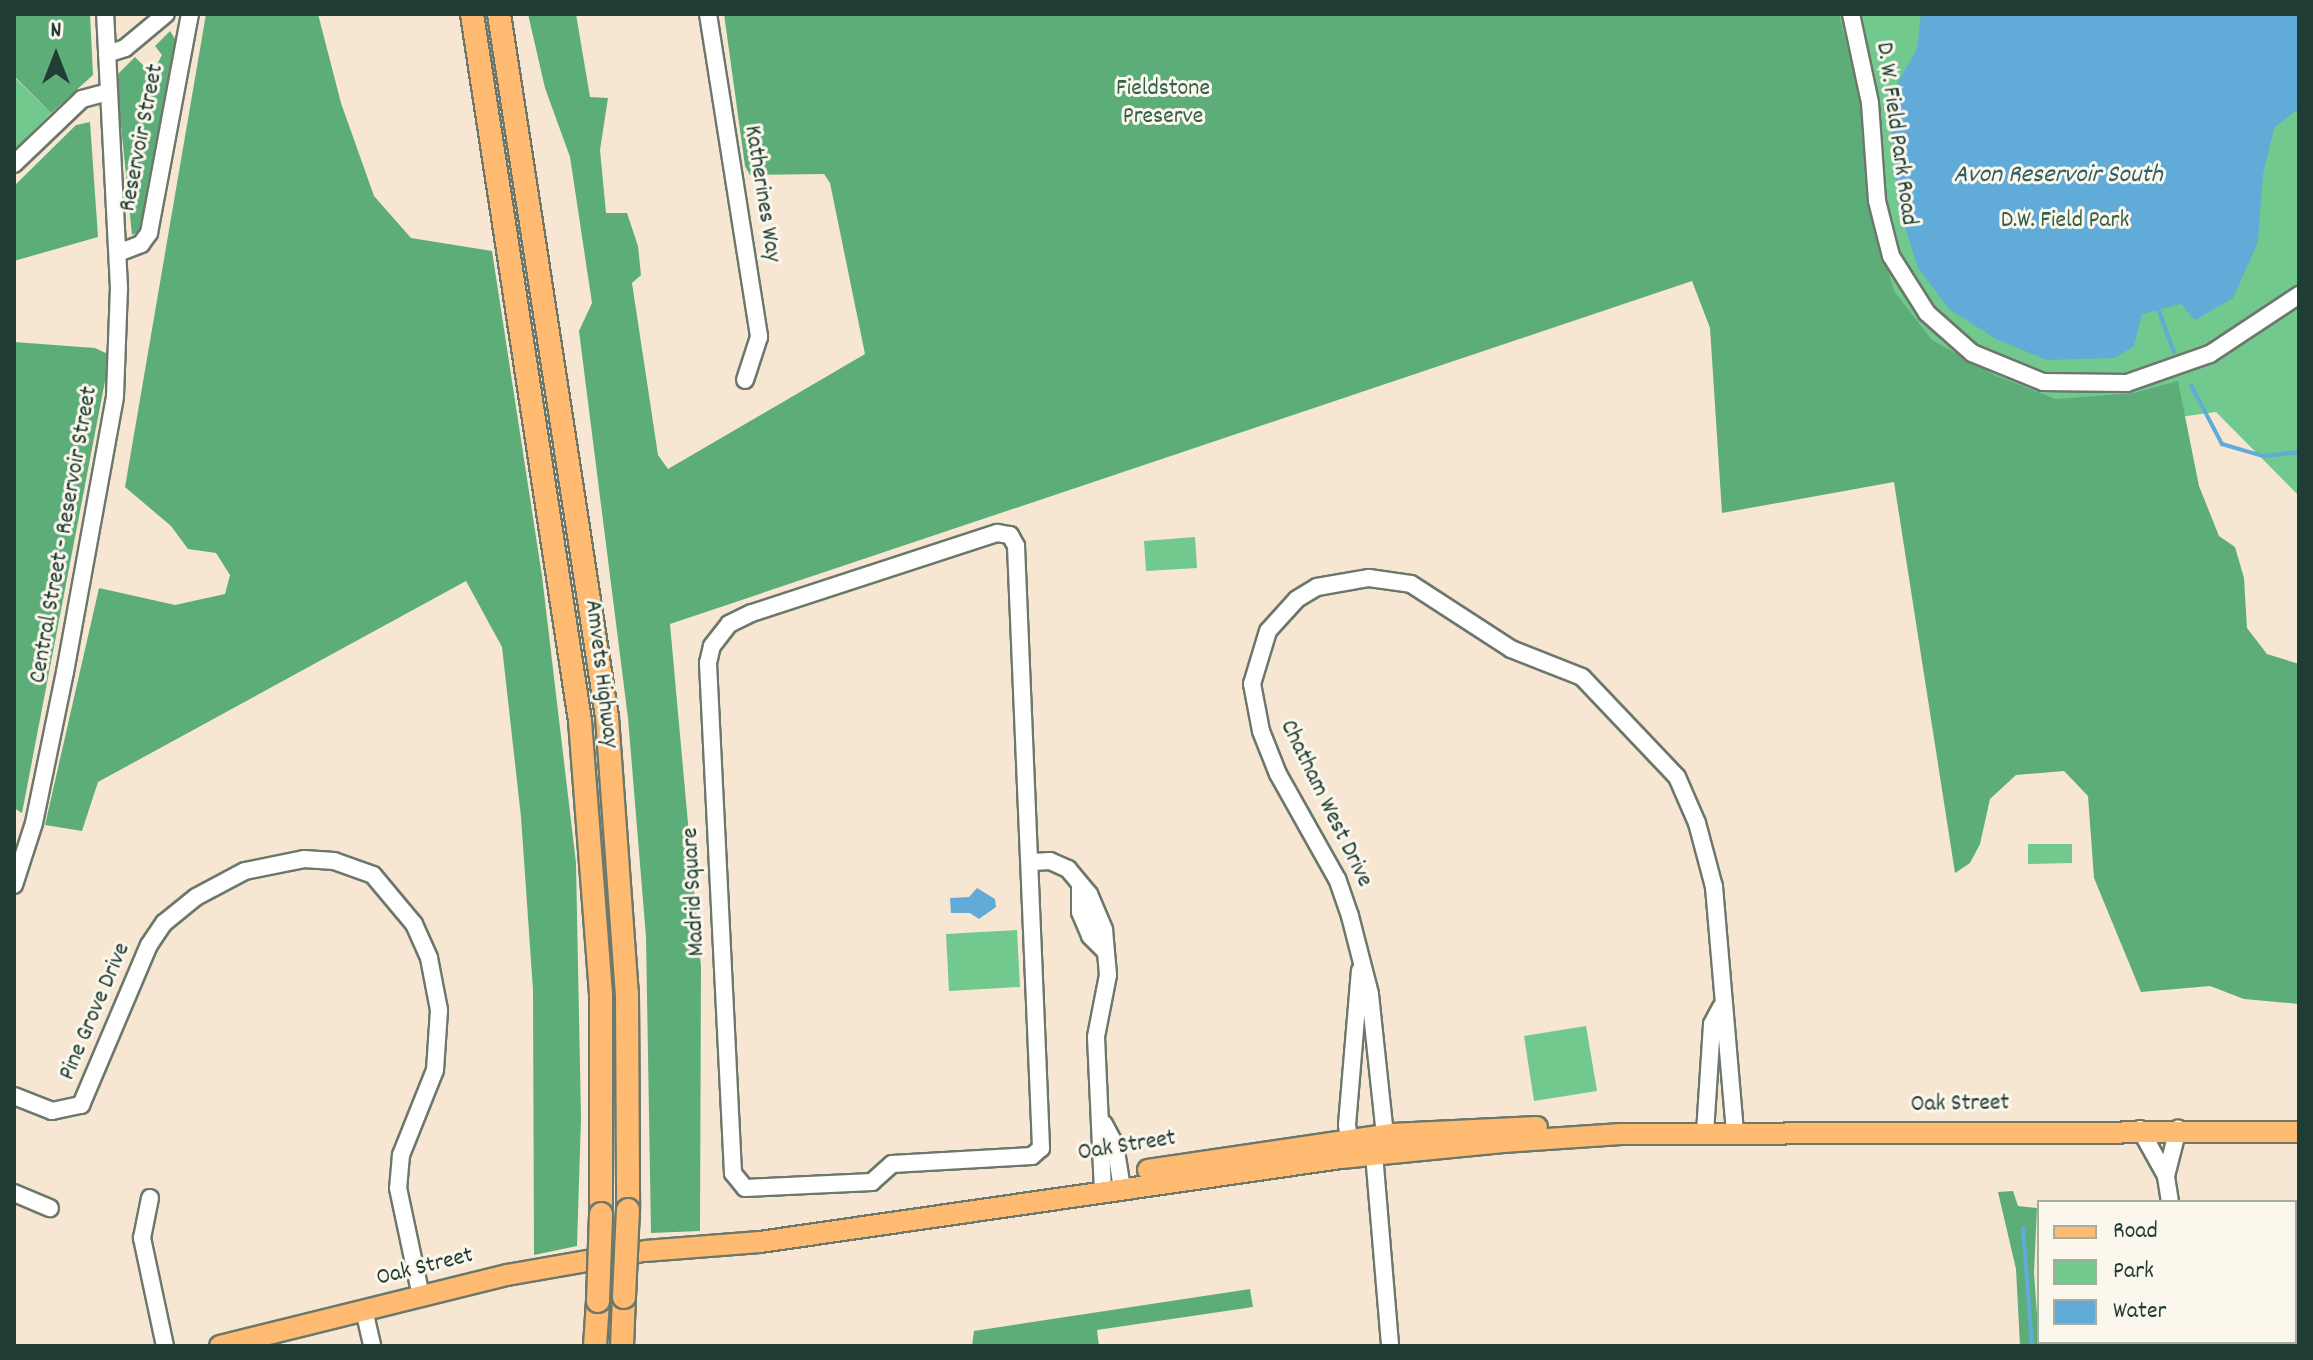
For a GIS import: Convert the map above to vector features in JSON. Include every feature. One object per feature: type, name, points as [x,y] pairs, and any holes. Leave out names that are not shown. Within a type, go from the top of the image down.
[{"type":"highway","name":"Amvets Highway","points":[[472,14],[580,721],[601,995],[601,1214],[595,1346]]},
{"type":"highway","name":"Amvets Highway","points":[[499,14],[607,717],[627,993],[628,1210],[622,1346]]},
{"type":"main road","name":"Oak Street","points":[[220,1346],[421,1296],[645,1251],[760,1242],[1112,1183],[1349,1139],[1547,1127],[1621,1134]]},
{"type":"main road","name":"Oak Street","points":[[1112,1183],[1374,1154],[1621,1134],[2140,1129],[2299,1132]]},
{"type":"street","name":"Central Street - Reservoir Street","points":[[14,885],[34,823],[110,436],[118,356],[118,253],[105,14]]},
{"type":"street","name":"Reservoir Street","points":[[118,253],[141,244],[149,233],[190,14]]},
{"type":"street","name":"Katherines Way","points":[[708,14],[759,337],[745,380]]},
{"type":"street","name":"D. W. Field Park Road","points":[[1851,14],[1870,103],[1877,201],[1891,256],[1927,313],[1972,353],[2043,382],[2127,383],[2210,354],[2299,295]]},
{"type":"street","points":[[107,54],[125,48],[162,18],[177,25],[185,44]]},
{"type":"street","points":[[14,164],[82,99],[109,92]]},
{"type":"street","name":"Madrid Square","points":[[997,533],[1010,535],[1016,546],[1033,862],[1042,1139],[1038,1153],[892,1164],[878,1179],[863,1183],[739,1186],[733,1173],[708,663],[720,634],[752,613],[997,533]]},
{"type":"street","name":"Chatham West Drive","points":[[1385,1135],[1370,994],[1341,890],[1278,774],[1261,731],[1252,684],[1268,631],[1297,599],[1317,587],[1344,580],[1389,578],[1433,596],[1511,649],[1582,677],[1671,768],[1697,823],[1714,887],[1721,1007],[1729,1026],[1735,1133]]},
{"type":"street","name":"Pine Grove Drive","points":[[14,1096],[52,1111],[81,1105],[149,945],[164,923],[196,897],[245,871],[304,859],[334,861],[373,875],[414,924],[429,958],[439,1010],[435,1070],[401,1155],[398,1188],[421,1296]]},
{"type":"street","points":[[1033,862],[1060,864],[1095,907],[1108,975],[1096,1037],[1104,1123],[1115,1145],[1112,1183]]},
{"type":"street","name":"Chatham West Drive","points":[[1349,1139],[1348,1086],[1360,966]]},
{"type":"street","name":"Chatham West Drive","points":[[1705,1133],[1712,1024],[1721,1007]]},
{"type":"street","points":[[2140,1129],[2166,1176],[2170,1200]]},
{"type":"street","points":[[2166,1176],[2178,1129]]},
{"type":"street","points":[[1385,1135],[1374,1154],[1390,1346]]},
{"type":"street","points":[[1349,1139],[1374,1154]]},
{"type":"street","points":[[14,1193],[50,1208]]},
{"type":"street","points":[[150,1198],[142,1238],[165,1346]]},
{"type":"street","points":[[364,1310],[372,1346]]},
{"type":"green space","points":[[14,14],[90,14],[93,75],[51,113],[14,76]]},
{"type":"green space","points":[[206,14],[318,14],[341,103],[374,196],[411,238],[492,251],[542,576],[576,863],[581,1118],[577,1246],[534,1255],[533,990],[521,817],[502,647],[466,581],[98,782],[82,831],[45,825],[99,588],[175,605],[225,594],[230,575],[216,553],[188,549],[171,526],[125,487]]},
{"type":"green space","name":"Fieldstone Preserve","points":[[528,14],[576,14],[590,97],[608,98],[600,150],[606,213],[627,213],[638,246],[641,275],[632,283],[658,455],[668,469],[865,354],[830,183],[824,174],[750,175],[745,166],[724,14],[1839,14],[1860,98],[1871,214],[1894,291],[1932,340],[1994,375],[2056,399],[2133,393],[2178,381],[2199,486],[2219,536],[2235,547],[2244,578],[2247,628],[2267,654],[2299,664],[2299,1004],[2244,999],[2210,986],[2141,992],[2094,878],[2088,796],[2064,771],[2016,775],[1990,799],[1980,844],[1970,863],[1955,873],[1894,482],[1722,513],[1710,328],[1692,281],[670,624],[701,967],[700,1231],[651,1233],[646,937],[628,718],[579,331],[592,303],[570,157],[545,88]]},
{"type":"green space","name":"D.W. Field Park","points":[[1756,14],[2299,14],[2299,496],[2216,412],[1890,457]]},
{"type":"green space","points":[[170,31],[178,44],[143,229],[132,235],[117,86],[119,73],[135,57],[148,70],[156,66],[162,55],[155,46]]},
{"type":"green space","points":[[14,77],[51,113],[14,150]]},
{"type":"green space","points":[[90,122],[98,237],[14,261],[14,186],[76,125]]},
{"type":"green space","points":[[14,342],[95,348],[110,355],[22,813],[14,808]]},
{"type":"green space","points":[[1195,537],[1197,568],[1146,571],[1144,541]]},
{"type":"green space","points":[[2028,844],[2072,844],[2072,863],[2028,864]]},
{"type":"green space","points":[[1017,930],[1020,987],[949,991],[946,934]]},
{"type":"green space","points":[[1586,1026],[1597,1091],[1534,1101],[1524,1036]]},
{"type":"green space","points":[[2013,1191],[2018,1206],[2037,1208],[2034,1273],[2037,1344],[2045,1346],[2020,1346],[2016,1269],[1998,1192]]},
{"type":"green space","points":[[1250,1289],[1253,1307],[1097,1330],[1099,1346],[972,1346],[974,1331]]},
{"type":"water","name":"Avon Reservoir South","points":[[1921,14],[2299,14],[2299,108],[2274,128],[2263,175],[2258,242],[2233,298],[2195,320],[2181,304],[2142,314],[2134,346],[2115,358],[2047,360],[1996,339],[1949,309],[1918,268],[1898,205],[1889,98],[1917,49]]},
{"type":"water","points":[[977,888],[995,899],[996,907],[979,919],[970,913],[951,913],[950,898],[969,897]]},
{"type":"waterway","points":[[2157,306],[2174,352]]},
{"type":"waterway","points":[[2191,385],[2222,444],[2263,456],[2299,452]]},
{"type":"waterway","points":[[2023,1228],[2032,1346]]}]
